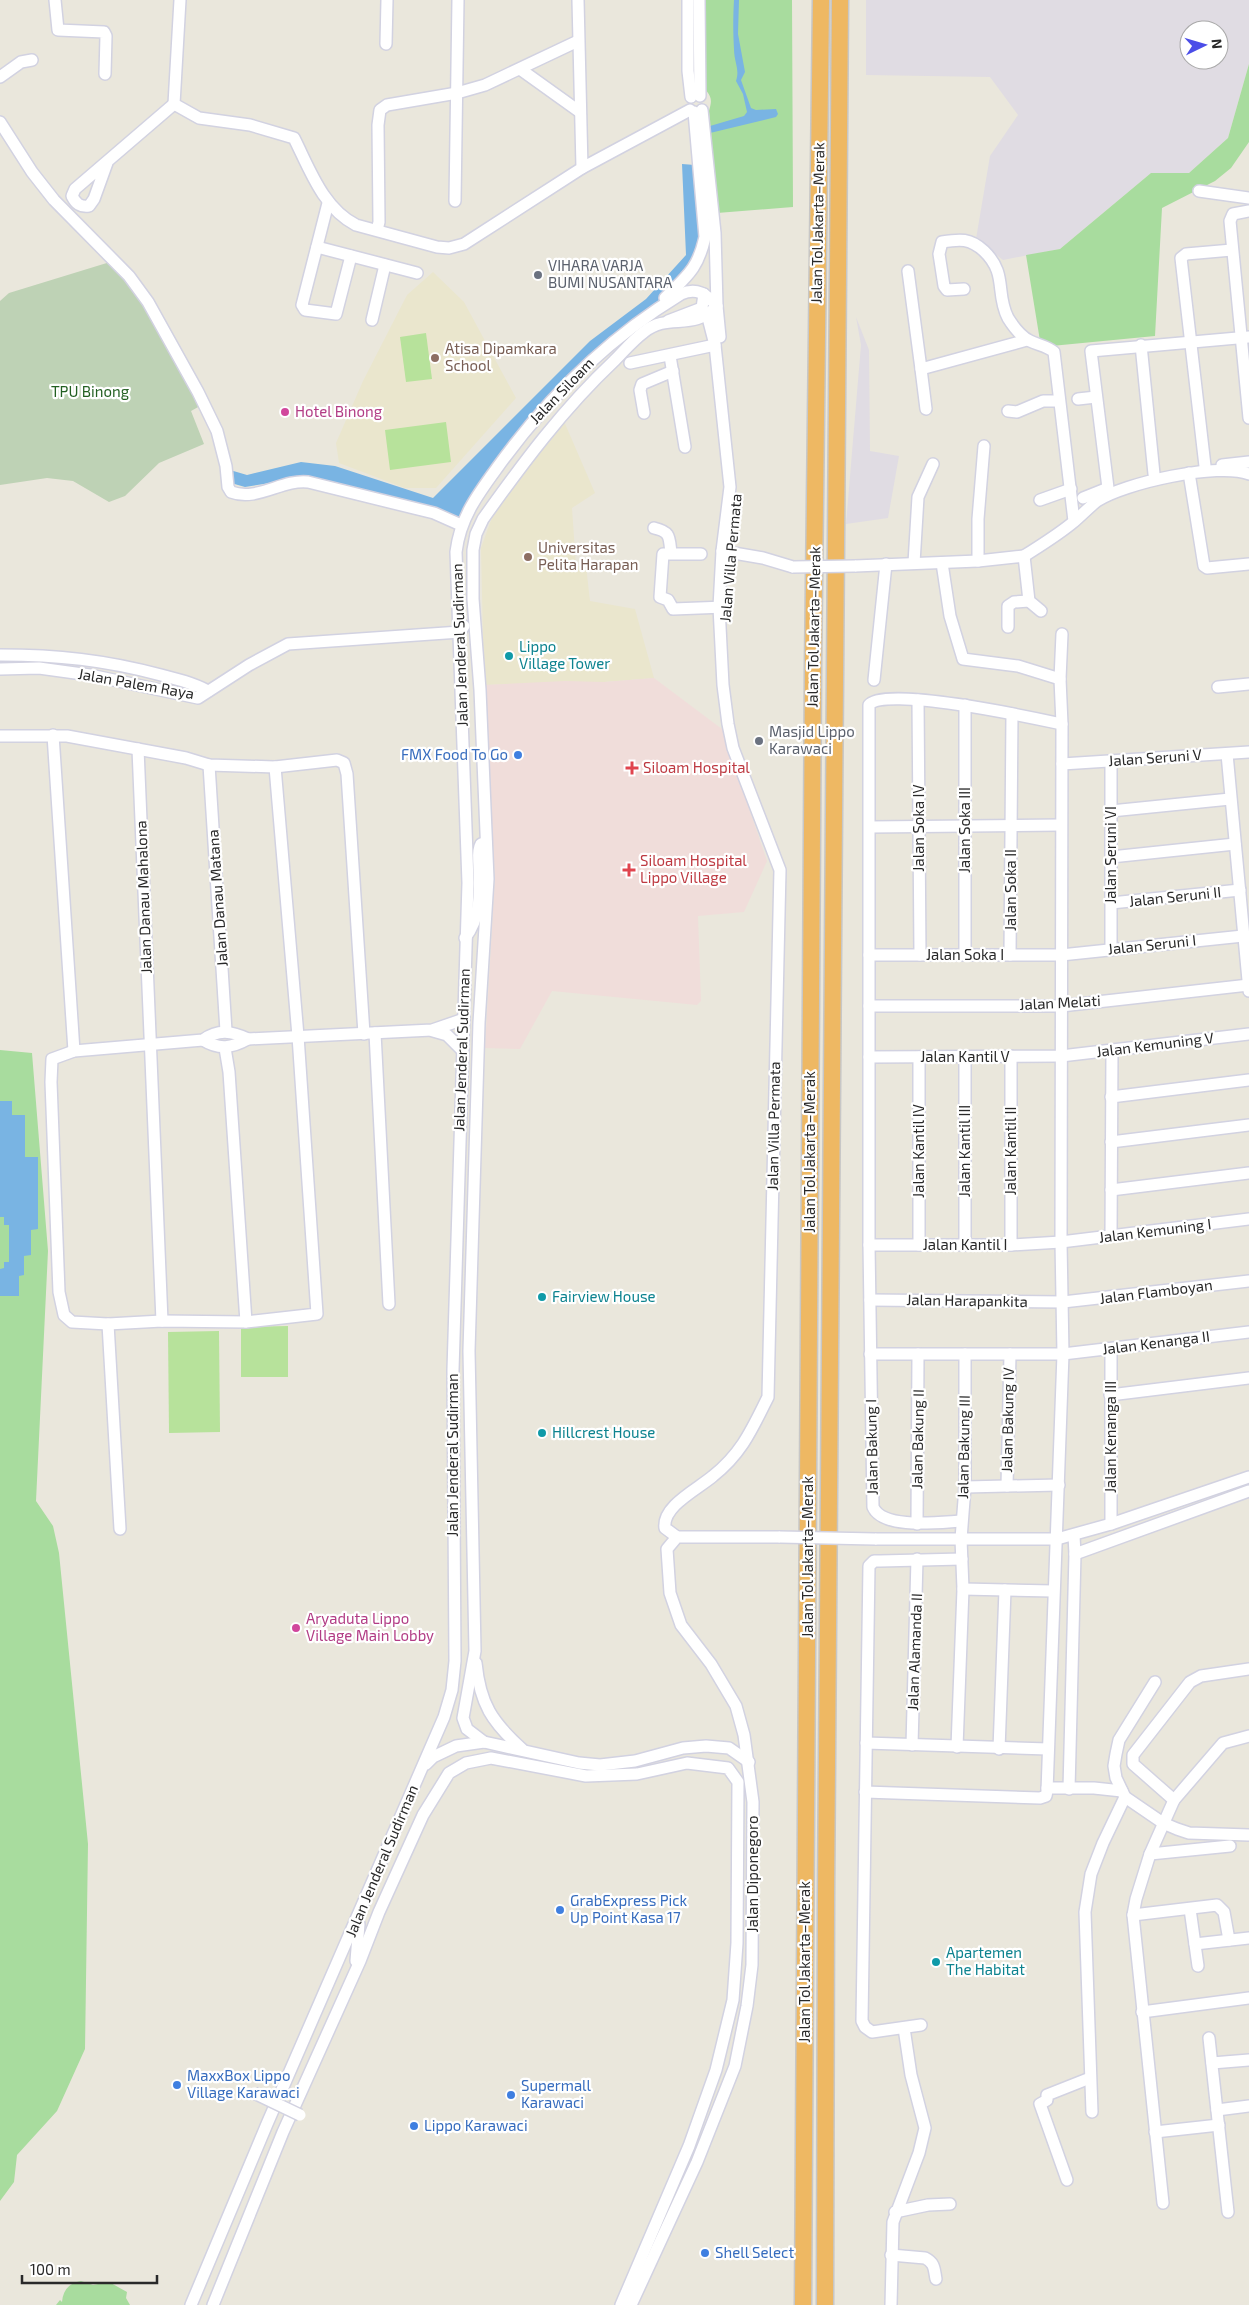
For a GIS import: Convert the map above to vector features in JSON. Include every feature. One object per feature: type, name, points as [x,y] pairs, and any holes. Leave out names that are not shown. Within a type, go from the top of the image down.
[{"type":"highway","name":"Jalan Tol Jakarta–Merak","points":[[803,2305],[813,677],[821,0]]},
{"type":"highway","name":"Jalan Tol Jakarta–Merak","points":[[826,2305],[826,1896],[840,0]]},
{"type":"street","points":[[55,0],[58,30],[104,32],[106,36],[105,74]]},
{"type":"street","points":[[107,163],[174,104],[180,0]]},
{"type":"street","points":[[386,44],[387,0]]},
{"type":"street","points":[[455,201],[458,0]]},
{"type":"street","points":[[578,0],[582,168]]},
{"type":"street","points":[[688,0],[688,71],[696,96]]},
{"type":"street","points":[[650,312],[692,272],[701,256],[705,237],[702,148],[697,115],[688,105],[696,96],[699,0]]},
{"type":"street","points":[[377,230],[379,222],[378,125],[380,110],[387,106],[457,93],[485,85],[578,41]]},
{"type":"street","points":[[0,77],[21,62],[32,60]]},
{"type":"street","points":[[520,69],[580,112]]},
{"type":"street","points":[[174,104],[199,118],[250,125],[294,138],[328,203],[347,220],[356,225],[437,247],[457,247],[464,244],[582,168],[697,115]]},
{"type":"street","points":[[0,122],[32,172],[54,200],[129,276],[148,302],[207,408],[217,431],[231,492],[246,495],[296,482],[308,482],[434,513],[461,525]]},
{"type":"street","name":"Jalan Villa Permata","points":[[702,148],[715,233],[717,306],[737,488],[725,551]]},
{"type":"street","points":[[1199,191],[1249,198]]},
{"type":"street","points":[[328,203],[303,307],[305,310],[336,314],[351,256]]},
{"type":"street","points":[[1249,212],[1235,213],[1231,216],[1232,250],[1245,337],[1249,418]]},
{"type":"street","points":[[964,288],[948,290],[944,286],[939,254],[942,242],[966,240],[974,242],[992,259],[999,272],[1004,306],[1008,318],[1028,340],[1054,352],[1074,521]]},
{"type":"street","points":[[317,247],[418,273]]},
{"type":"street","points":[[1205,466],[1192,340],[1181,258],[1186,254],[1232,250]]},
{"type":"street","points":[[372,320],[385,265]]},
{"type":"street","points":[[908,272],[926,409]]},
{"type":"street","name":"Jalan Siloam","points":[[456,552],[461,525],[480,491],[522,433],[570,379],[650,312],[689,290],[704,294]]},
{"type":"street","points":[[704,294],[717,306]]},
{"type":"street","points":[[666,322],[679,315],[702,308],[704,294]]},
{"type":"street","name":"Jalan Jenderal Sudirman","points":[[463,1723],[465,1699],[475,1651],[468,1351],[479,1023],[488,879],[480,690],[473,599],[473,550],[476,534],[482,519],[542,437],[585,388],[644,332],[666,322],[691,321],[708,314],[717,306]]},
{"type":"street","name":"Jalan Villa Permata","points":[[667,1549],[664,1522],[669,1510],[715,1475],[740,1451],[768,1397],[780,870],[733,748],[728,724],[726,692],[723,684],[722,607],[730,487],[716,345],[708,314]]},
{"type":"street","points":[[1108,488],[1092,351],[1192,340],[1245,337]]},
{"type":"street","points":[[922,369],[1028,340]]},
{"type":"street","points":[[630,363],[716,345]]},
{"type":"street","points":[[1141,345],[1154,474]]},
{"type":"street","points":[[670,356],[686,448]]},
{"type":"street","points":[[644,413],[640,390],[642,384],[672,371]]},
{"type":"street","points":[[1078,399],[1096,397]]},
{"type":"street","points":[[1008,411],[1017,412],[1043,402],[1059,401]]},
{"type":"street","points":[[978,561],[978,519],[984,446]]},
{"type":"street","points":[[1083,498],[1154,474],[1205,466],[1249,462]]},
{"type":"street","points":[[914,563],[918,497],[934,464]]},
{"type":"street","points":[[725,551],[764,558],[793,567],[942,563],[1024,556],[1050,540],[1098,501],[1108,496],[1157,479],[1189,473],[1241,471],[1249,474]]},
{"type":"street","points":[[1189,473],[1205,567],[1249,564]]},
{"type":"street","points":[[1040,500],[1071,489]]},
{"type":"street","points":[[654,528],[666,531],[671,553]]},
{"type":"street","name":"Jalan Jenderal Sudirman","points":[[191,2305],[444,1718],[452,1690],[455,1661],[453,1370],[468,883],[456,552]]},
{"type":"street","points":[[701,554],[671,553],[661,556],[660,598],[668,600],[673,609],[722,607]]},
{"type":"street","points":[[1024,556],[1029,601]]},
{"type":"street","points":[[942,563],[950,616],[963,659],[1018,666],[1060,679]]},
{"type":"street","points":[[874,680],[886,564]]},
{"type":"street","points":[[208,691],[249,664],[288,644],[460,632],[466,624],[469,605],[473,599]]},
{"type":"street","points":[[1008,627],[1008,606],[1014,602],[1029,601],[1041,611]]},
{"type":"street","points":[[865,1792],[1040,1798],[1046,1796],[1063,1354],[1061,1242],[1062,724],[1060,679],[1062,634]]},
{"type":"street","name":"Jalan Palem Raya","points":[[0,655],[54,655],[120,664],[193,684],[208,691],[198,698],[90,675],[39,668],[0,669]]},
{"type":"street","points":[[1218,687],[1249,684]]},
{"type":"street","name":"Jalan Bakung I","points":[[961,1521],[917,1524],[892,1520],[877,1513],[873,1507],[869,1244],[869,705],[876,699],[918,700],[964,705],[1062,724]]},
{"type":"street","name":"Jalan Soka IV","points":[[918,700],[920,955]]},
{"type":"street","name":"Jalan Soka III","points":[[964,705],[965,955]]},
{"type":"street","name":"Jalan Soka II","points":[[1010,955],[1012,714]]},
{"type":"street","points":[[0,736],[53,735],[138,749],[209,765],[275,767],[337,760],[344,763],[346,768],[370,1034],[390,1304]]},
{"type":"street","points":[[53,735],[74,1051]]},
{"type":"street","name":"Jalan Danau Mahalona","points":[[138,749],[162,1321]]},
{"type":"street","name":"Jalan Seruni V","points":[[1062,766],[1247,754]]},
{"type":"street","points":[[1227,755],[1249,987]]},
{"type":"street","name":"Jalan Seruni VI","points":[[1111,763],[1111,950]]},
{"type":"street","name":"Jalan Danau Matana","points":[[209,765],[226,1032]]},
{"type":"street","points":[[275,767],[298,1036],[317,1314],[246,1322],[162,1321],[108,1324],[72,1322],[64,1315],[59,1292],[51,1063],[54,1057],[74,1051],[203,1040],[211,1034],[226,1032],[248,1039],[298,1036],[370,1034],[432,1030],[464,1019]]},
{"type":"street","points":[[1111,811],[1230,799]]},
{"type":"street","points":[[870,827],[1061,825]]},
{"type":"street","points":[[466,938],[474,927],[477,915],[480,886],[478,850],[481,844],[486,842]]},
{"type":"street","points":[[1111,857],[1235,844]]},
{"type":"street","name":"Jalan Seruni II","points":[[1111,903],[1240,890]]},
{"type":"street","name":"Jalan Seruni I","points":[[1061,955],[1243,936]]},
{"type":"street","name":"Jalan Soka I","points":[[869,956],[1061,955]]},
{"type":"street","name":"Jalan Melati","points":[[869,1006],[1061,1006],[1249,987]]},
{"type":"street","points":[[432,1030],[447,1035],[462,1050]]},
{"type":"street","name":"Jalan Kemuning V","points":[[1061,1056],[1249,1034]]},
{"type":"street","points":[[203,1040],[211,1045],[225,1048],[248,1039]]},
{"type":"street","points":[[225,1048],[229,1072],[246,1322]]},
{"type":"street","points":[[1111,1236],[1112,1051]]},
{"type":"street","name":"Jalan Kantil III","points":[[965,1056],[966,1245]]},
{"type":"street","name":"Jalan Kantil II","points":[[1011,1056],[1011,1245]]},
{"type":"street","name":"Jalan Kantil V","points":[[869,1057],[1061,1056]]},
{"type":"street","name":"Jalan Kantil IV","points":[[919,1057],[920,1245]]},
{"type":"street","points":[[1111,1096],[1249,1080]]},
{"type":"street","points":[[1111,1142],[1249,1125]]},
{"type":"street","points":[[1111,1190],[1249,1174]]},
{"type":"street","name":"Jalan Kemuning I","points":[[1061,1242],[1249,1219]]},
{"type":"street","name":"Jalan Kantil I","points":[[869,1244],[1011,1245],[1061,1242]]},
{"type":"street","name":"Jalan Flamboyan","points":[[1063,1302],[1249,1281]]},
{"type":"street","name":"Jalan Harapankita","points":[[870,1300],[1063,1302]]},
{"type":"street","points":[[108,1324],[120,1529]]},
{"type":"street","name":"Jalan Kenanga II","points":[[1063,1354],[1249,1332]]},
{"type":"street","name":"Jalan Kenanga III","points":[[1111,1349],[1111,1524]]},
{"type":"street","points":[[870,1354],[1063,1354]]},
{"type":"street","name":"Jalan Bakung II","points":[[917,1524],[918,1354]]},
{"type":"street","name":"Jalan Bakung III","points":[[957,1747],[963,1589],[960,1539],[965,1487],[965,1354]]},
{"type":"street","name":"Jalan Bakung IV","points":[[1007,1486],[1010,1354]]},
{"type":"street","points":[[1110,1395],[1249,1378]]},
{"type":"street","points":[[666,1528],[677,1537],[1057,1539],[1074,1536],[1249,1477]]},
{"type":"street","points":[[965,1487],[1059,1485]]},
{"type":"street","points":[[1076,1554],[1249,1491]]},
{"type":"street","points":[[1069,1790],[1076,1554],[1074,1536]]},
{"type":"street","points":[[667,1549],[677,1537]]},
{"type":"street","name":"Jalan Diponegoro","points":[[631,2305],[707,2135],[735,2066],[751,1983],[754,1802],[744,1735],[736,1706],[712,1664],[682,1625],[670,1593],[667,1549]]},
{"type":"street","name":"Jalan Alamanda II","points":[[912,1745],[917,1559]]},
{"type":"street","points":[[921,2025],[872,2032],[864,2027],[862,2021],[869,1566],[874,1561],[962,1559]]},
{"type":"street","points":[[963,1589],[1053,1591]]},
{"type":"street","points":[[999,1749],[1005,1590]]},
{"type":"street","points":[[475,1651],[479,1688],[487,1710],[505,1734],[526,1752]]},
{"type":"street","points":[[1174,1800],[1133,1764],[1133,1755],[1190,1682],[1201,1676],[1249,1669]]},
{"type":"street","points":[[1092,2112],[1085,1912],[1088,1888],[1120,1793],[1114,1766],[1119,1740],[1155,1682]]},
{"type":"street","points":[[444,1718],[452,1724],[463,1723],[474,1736],[484,1742],[579,1763],[600,1765],[635,1761],[683,1748],[706,1746],[728,1748],[749,1762]]},
{"type":"street","points":[[1164,2203],[1133,1915],[1150,1854],[1174,1800],[1223,1743],[1249,1736]]},
{"type":"street","points":[[423,1766],[433,1757],[456,1746],[484,1742]]},
{"type":"street","points":[[866,1743],[999,1749],[1048,1749]]},
{"type":"street","name":"Jalan Jenderal Sudirman","points":[[213,2305],[284,2132],[416,1828],[449,1773],[456,1768],[477,1759],[491,1758],[511,1761]]},
{"type":"street","name":"Jalan Diponegoro","points":[[511,1761],[554,1772],[586,1776],[637,1774],[687,1763],[712,1764],[728,1768],[738,1782],[737,1943],[733,2000],[716,2070],[686,2152],[621,2305]]},
{"type":"street","points":[[1047,1788],[1069,1790],[1102,1789],[1120,1793],[1163,1823],[1188,1833],[1249,1835]]},
{"type":"street","points":[[1150,1854],[1230,1846]]},
{"type":"street","points":[[1133,1915],[1217,1905],[1224,1912],[1229,1940]]},
{"type":"street","points":[[1190,1909],[1198,1966]]},
{"type":"street","points":[[355,1972],[360,1914]]},
{"type":"street","points":[[1195,1944],[1249,1938]]},
{"type":"street","points":[[1142,2012],[1249,1998]]},
{"type":"street","points":[[891,2305],[891,2255],[895,2212],[919,2153],[924,2128],[904,2028]]},
{"type":"street","points":[[1209,2038],[1228,2212]]},
{"type":"street","points":[[1212,2063],[1249,2060]]},
{"type":"street","points":[[1067,2180],[1040,2104],[1047,2100],[1048,2095],[1090,2078]]},
{"type":"street","points":[[254,2093],[300,2115]]},
{"type":"street","points":[[1217,2110],[1249,2106]]},
{"type":"street","points":[[1155,2132],[1219,2125]]},
{"type":"street","points":[[255,2154],[284,2132]]},
{"type":"street","points":[[686,2152],[707,2135]]},
{"type":"street","points":[[895,2212],[928,2205],[950,2204]]},
{"type":"street","points":[[891,2255],[930,2260],[933,2264],[936,2279]]},
{"type":"shaded area","points":[[866,0],[1249,0],[1249,64],[1228,138],[1189,173],[1151,173],[1060,249],[1003,260],[976,239],[990,156],[1018,115],[990,77],[866,75]]},
{"type":"shaded area","name":"Atisa Dipamkara School","points":[[433,272],[464,302],[516,398],[436,488],[405,488],[339,463],[336,443],[363,381],[407,295]]},
{"type":"shaded area","points":[[856,317],[869,350],[870,451],[899,456],[888,518],[846,524],[861,345]]},
{"type":"shaded area","name":"Universitas Pelita Harapan","points":[[563,419],[595,493],[572,508],[576,566],[586,566],[590,601],[635,609],[654,678],[604,682],[484,685],[481,548],[495,509]]},
{"type":"shaded area","name":"Siloam Hospital Lippo Village","points":[[654,678],[722,729],[767,861],[744,912],[698,916],[701,1001],[697,1005],[552,991],[520,1049],[485,1048],[495,878],[484,685],[565,681],[604,682]]},
{"type":"green space","points":[[705,0],[792,0],[793,207],[717,213],[709,111],[711,99],[705,89]]},
{"type":"green space","points":[[1249,64],[1249,142],[1231,168],[1215,181],[1162,208],[1155,336],[1041,347],[1026,255],[1060,249],[1151,173],[1189,173],[1228,138]]},
{"type":"green space","name":"TPU Binong","points":[[110,262],[135,289],[200,406],[191,411],[204,444],[159,463],[125,496],[109,502],[73,481],[47,478],[0,485],[0,301],[9,293]]},
{"type":"green space","points":[[426,333],[432,379],[406,382],[400,337]]},
{"type":"green space","points":[[446,422],[451,462],[390,470],[385,430]]},
{"type":"green space","points":[[0,1050],[32,1053],[48,1251],[36,1501],[53,1526],[59,1553],[88,1844],[85,2049],[57,2111],[17,2155],[14,2182],[0,2201]]},
{"type":"green space","points":[[288,1326],[288,1377],[241,1377],[241,1327]]},
{"type":"green space","points":[[219,1331],[220,1432],[169,1433],[168,1332]]},
{"type":"green space","points":[[81,2281],[93,2285],[109,2282],[127,2292],[126,2298],[130,2305],[56,2305],[60,2300],[62,2302],[67,2288],[73,2283]]},
{"type":"water","points":[[734,0],[739,0],[738,34],[745,72],[741,80],[751,108],[756,110],[776,109],[778,114],[776,117],[710,133],[710,126],[744,116],[747,112],[743,94],[736,81],[733,24]]},
{"type":"water","points":[[682,164],[695,165],[701,239],[690,270],[650,310],[569,376],[460,522],[332,482],[301,478],[245,487],[231,483],[230,470],[247,475],[301,462],[335,466],[433,498],[590,341],[646,299],[686,255]]},
{"type":"water","points":[[0,1101],[12,1101],[12,1115],[25,1115],[25,1157],[38,1157],[38,1229],[31,1230],[31,1255],[24,1256],[24,1275],[19,1276],[19,1296],[0,1296],[0,1269],[4,1268],[4,1262],[9,1262],[9,1225],[4,1225],[4,1217],[0,1217]]},
{"type":"place","name":"VIHARA VARJA BUMI NUSANTARA","points":[[538,275]]},
{"type":"place","name":"Atisa Dipamkara School","points":[[435,358]]},
{"type":"place","name":"Hotel Binong","points":[[285,412]]},
{"type":"place","name":"Universitas Pelita Harapan","points":[[528,557]]},
{"type":"place","name":"Lippo Village Tower","points":[[509,656]]},
{"type":"place","name":"Masjid Lippo Karawaci","points":[[759,741]]},
{"type":"place","name":"FMX Food To Go","points":[[518,755]]},
{"type":"place","name":"Siloam Hospital","points":[[632,768]]},
{"type":"place","name":"Siloam Hospital Lippo Village","points":[[629,870]]},
{"type":"place","name":"Fairview House","points":[[542,1297]]},
{"type":"place","name":"Hillcrest House","points":[[542,1433]]},
{"type":"place","name":"Aryaduta Lippo Village Main Lobby","points":[[296,1628]]},
{"type":"place","name":"GrabExpress Pick Up Point Kasa 17","points":[[560,1910]]},
{"type":"place","name":"Apartemen The Habitat","points":[[936,1962]]},
{"type":"place","name":"MaxxBox Lippo Village Karawaci","points":[[177,2085]]},
{"type":"place","name":"Supermall Karawaci","points":[[511,2095]]},
{"type":"place","name":"Lippo Karawaci","points":[[414,2126]]},
{"type":"place","name":"Shell Select","points":[[705,2253]]}]
